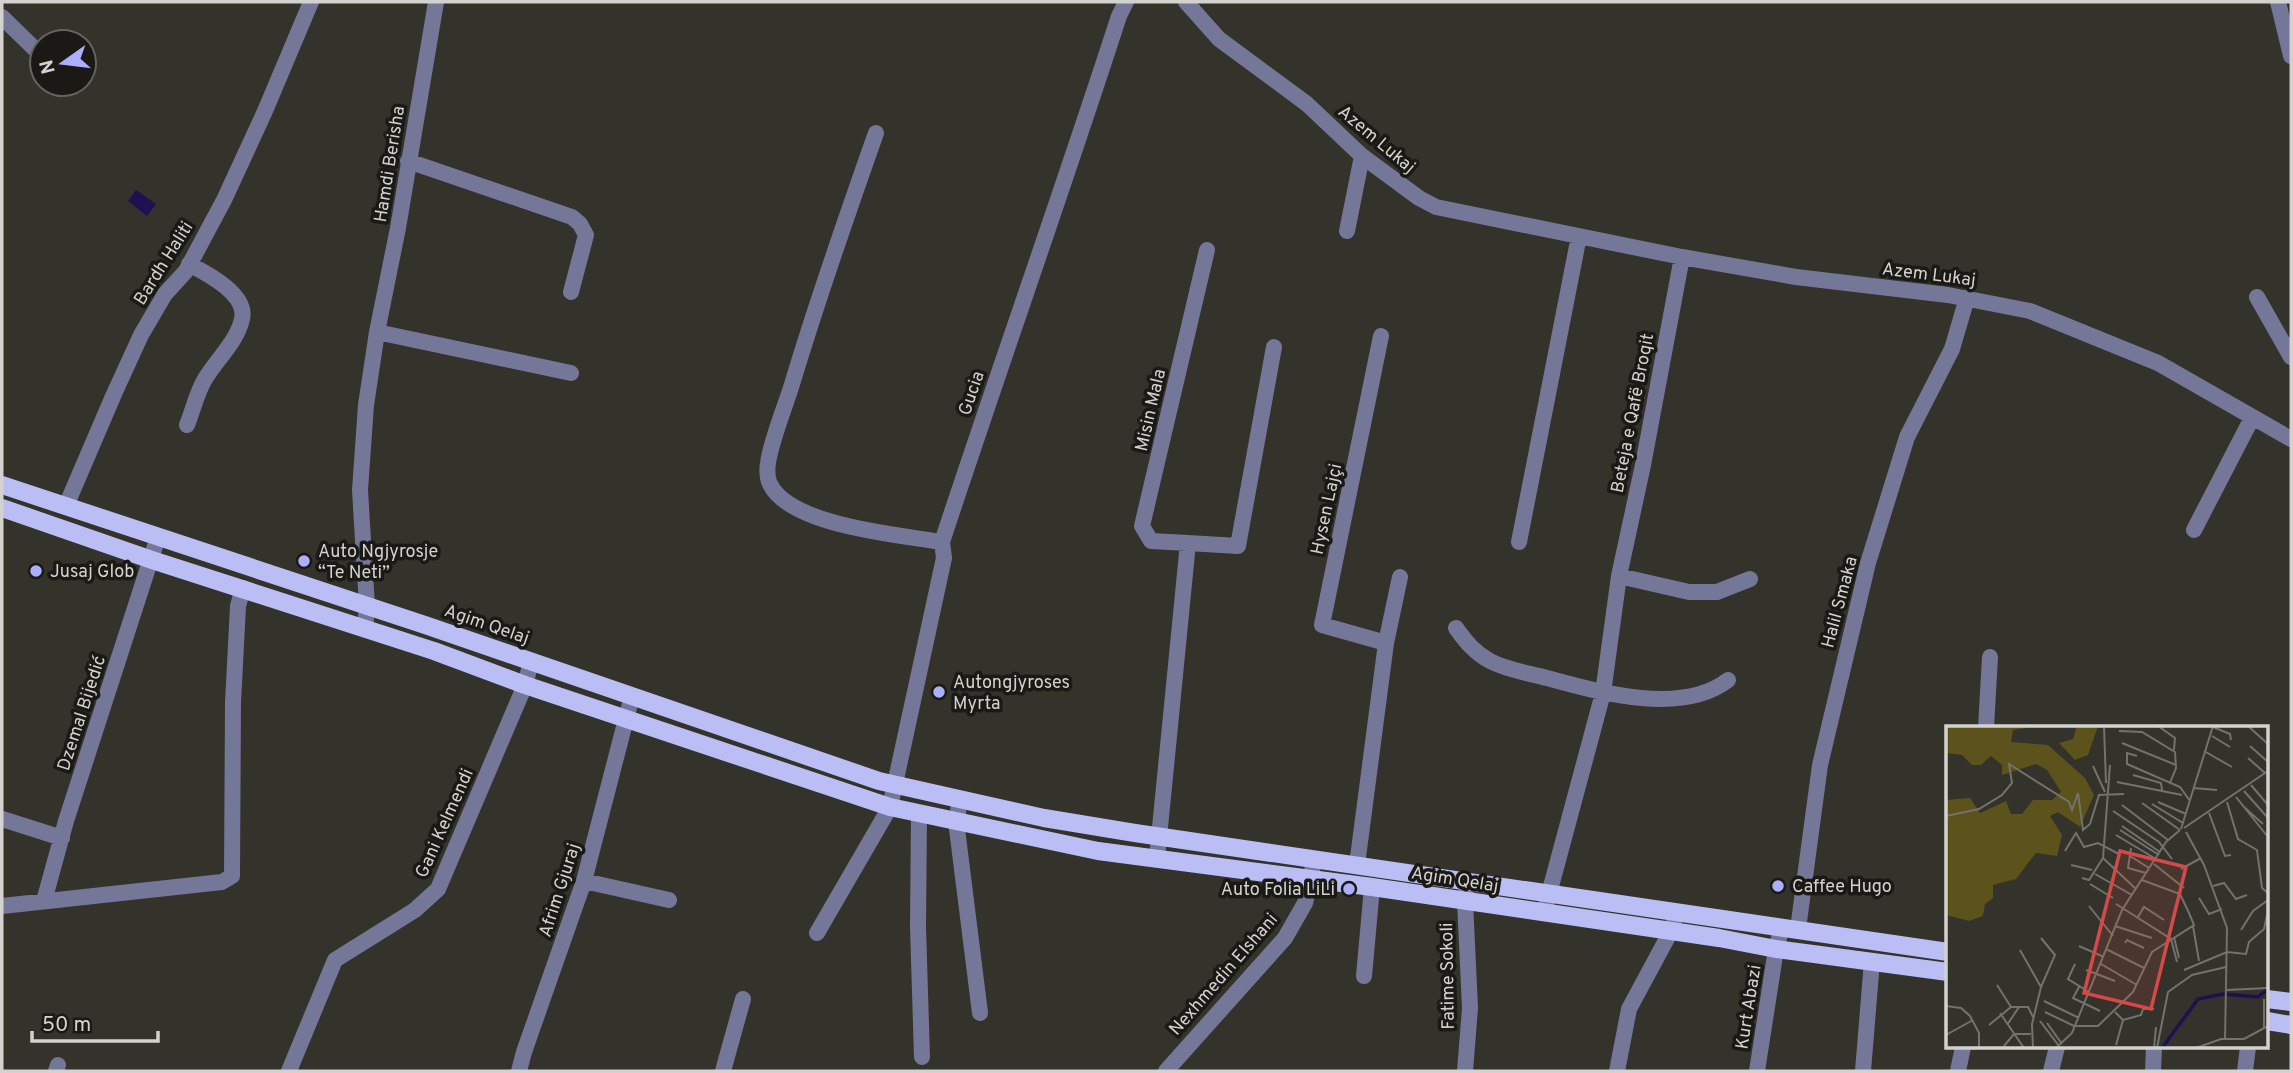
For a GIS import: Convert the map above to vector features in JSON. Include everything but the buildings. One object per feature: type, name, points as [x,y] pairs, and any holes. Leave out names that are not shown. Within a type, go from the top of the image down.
[{"type":"main road","name":"Agim Qelaj","points":[[2,485],[894,786],[1044,818],[1946,952]]},
{"type":"main road","name":"Agim Qelaj","points":[[2,508],[152,560],[434,650],[524,685],[890,807],[1098,851],[1373,887],[1776,949],[1946,972]]},
{"type":"main road","points":[[1207,865],[1210,843]]},
{"type":"main road","points":[[2268,999],[2291,1002]]},
{"type":"main road","points":[[2268,1021],[2291,1025]]},
{"type":"street","name":"Bardh Haliti","points":[[66,506],[142,335],[165,294],[189,264],[224,200],[311,2]]},
{"type":"street","name":"Hamdi Berisha","points":[[365,629],[367,606],[360,466],[366,405],[436,2]]},
{"type":"street","name":"Gucia","points":[[890,807],[944,558],[942,542],[1018,313],[1062,192],[1119,16],[1126,2]]},
{"type":"street","name":"Azem Lukaj","points":[[1186,2],[1219,39],[1307,104],[1362,156],[1419,198],[1436,207],[1682,257],[1796,277],[1967,298],[2030,311],[2158,363],[2291,439]]},
{"type":"street","points":[[2278,2],[2291,56]]},
{"type":"street","points":[[2,17],[28,42]]},
{"type":"street","points":[[876,133],[799,360],[768,463],[769,483],[784,502],[827,520],[885,535],[942,542]]},
{"type":"street","points":[[1347,231],[1362,156]]},
{"type":"street","points":[[408,161],[572,217],[586,235],[571,292]]},
{"type":"street","points":[[1519,542],[1579,236]]},
{"type":"street","name":"Misin Mala","points":[[1207,250],[1142,526],[1151,541],[1238,546],[1274,347]]},
{"type":"street","name":"Beteja e Qafë Broqit","points":[[1545,914],[1603,693],[1619,576],[1682,257]]},
{"type":"street","points":[[187,425],[203,381],[231,342],[243,317],[240,303],[230,290],[189,264]]},
{"type":"street","points":[[2257,297],[2291,357]]},
{"type":"street","name":"Halil Smaka","points":[[1776,949],[1790,928],[1820,765],[1868,563],[1908,438],[1952,349],[1967,298]]},
{"type":"street","points":[[377,332],[571,373]]},
{"type":"street","name":"Hysen Lajçi","points":[[1381,337],[1322,625],[1386,643]]},
{"type":"street","points":[[2194,530],[2252,418]]},
{"type":"street","name":"Dzemal Bijedić","points":[[44,901],[158,537]]},
{"type":"street","points":[[1157,858],[1188,543]]},
{"type":"street","points":[[1619,576],[1689,592],[1717,592],[1750,579]]},
{"type":"street","points":[[1357,865],[1386,643],[1400,577]]},
{"type":"street","points":[[2,906],[222,882],[232,876],[233,704],[238,606],[243,588]]},
{"type":"street","points":[[1456,628],[1470,647],[1491,662],[1603,693],[1669,699],[1715,690],[1728,680]]},
{"type":"street","points":[[1986,726],[1990,657]]},
{"type":"street","name":"Gani Kelmendi","points":[[289,1071],[335,960],[415,910],[438,889],[524,685],[531,662]]},
{"type":"street","name":"Afrim Gjuraj","points":[[519,1071],[584,881],[632,696]]},
{"type":"street","points":[[959,799],[957,829],[980,1013]]},
{"type":"street","points":[[817,933],[890,807]]},
{"type":"street","points":[[919,813],[918,927],[922,1057]]},
{"type":"street","points":[[2,819],[62,838]]},
{"type":"street","name":"Nexhmedin Elshani","points":[[1166,1071],[1285,938],[1305,903],[1315,859]]},
{"type":"street","points":[[584,881],[669,900]]},
{"type":"street","name":"Fatime Sokoli","points":[[1465,1071],[1471,1008],[1465,901],[1469,881]]},
{"type":"street","points":[[1364,976],[1373,887]]},
{"type":"street","points":[[1616,1071],[1629,1009],[1671,931],[1676,911]]},
{"type":"street","name":"Kurt Abazi","points":[[1757,1071],[1776,949]]},
{"type":"street","points":[[1863,1071],[1872,961]]},
{"type":"street","points":[[723,1071],[743,999]]},
{"type":"street","points":[[1958,1071],[1963,1048]]},
{"type":"street","points":[[2051,1071],[2057,1048]]},
{"type":"street","points":[[2153,1071],[2154,1048]]},
{"type":"street","points":[[2245,1071],[2248,1048]]},
{"type":"shaded area","points":[[136,190],[156,204],[147,216],[128,201]]},
{"type":"place","name":"Auto Ngjyrosje “Te Neti”","points":[[304,561]]},
{"type":"place","name":"Jusaj Glob","points":[[36,571]]},
{"type":"place","name":"Autongjyroses Myrta","points":[[939,692]]},
{"type":"place","name":"Caffee Hugo","points":[[1778,886]]},
{"type":"place","name":"Auto Folia LiLi","points":[[1349,889]]}]
